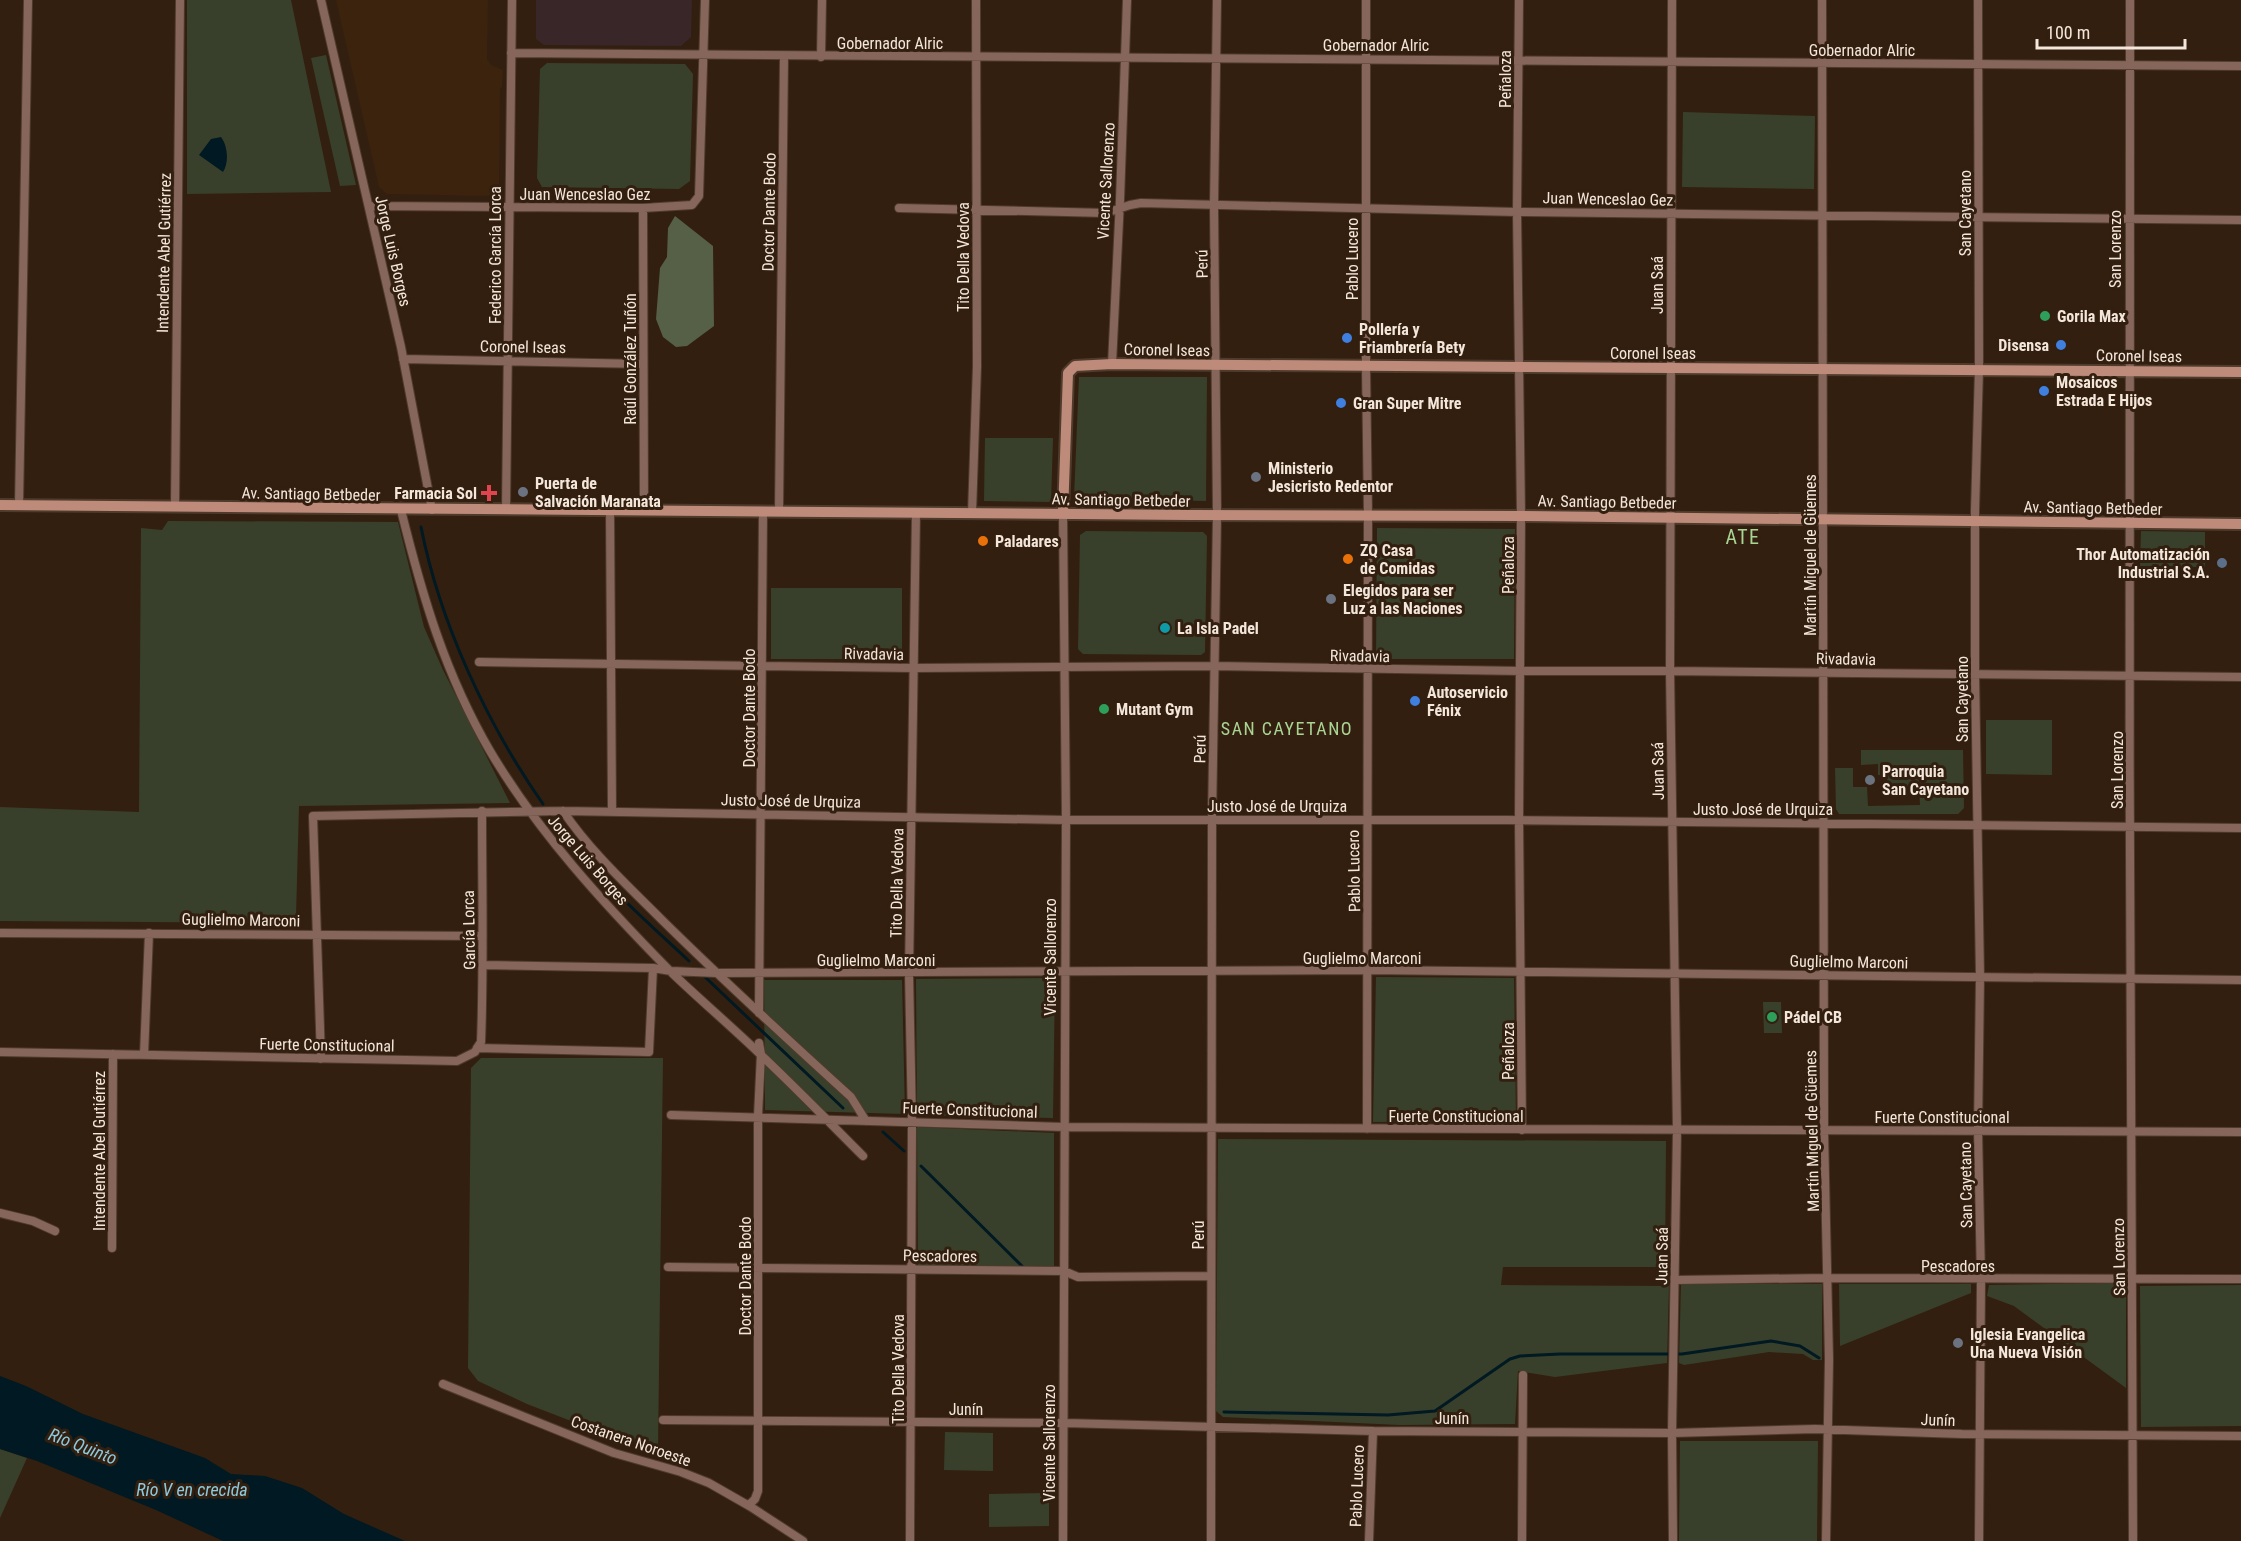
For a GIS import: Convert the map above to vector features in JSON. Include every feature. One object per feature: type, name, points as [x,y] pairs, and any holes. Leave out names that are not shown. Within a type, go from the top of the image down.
[{"type":"main road","name":"Coronel Iseas","points":[[1068,373],[1076,366],[1112,364],[2241,372]]},
{"type":"main road","name":"Vicente Sallorenzo","points":[[1063,514],[1068,373]]},
{"type":"main road","name":"Av. Santiago Betbeder","points":[[0,505],[401,510],[1521,516],[2241,524]]},
{"type":"street","points":[[19,505],[28,0]]},
{"type":"street","name":"Intendente Abel Gutiérrez","points":[[175,507],[180,0]]},
{"type":"street","name":"Jorge Luis Borges","points":[[321,0],[370,206],[432,510]]},
{"type":"street","name":"Federico García Lorca","points":[[507,510],[512,0]]},
{"type":"street","points":[[704,55],[705,0]]},
{"type":"street","points":[[821,57],[822,0]]},
{"type":"street","name":"Tito Della Vedova","points":[[972,513],[977,366],[976,0]]},
{"type":"street","name":"Vicente Sallorenzo","points":[[1112,364],[1127,0]]},
{"type":"street","name":"Perú","points":[[1211,1541],[1212,819],[1217,515],[1214,206],[1216,0]]},
{"type":"street","name":"Pablo Lucero","points":[[1366,0],[1367,1129]]},
{"type":"street","name":"Peñaloza","points":[[1519,0],[1517,212],[1522,672],[1519,820],[1522,1130]]},
{"type":"street","name":"Juan Saá","points":[[1672,0],[1670,671],[1677,1130],[1672,1432],[1673,1541]]},
{"type":"street","name":"Martín Miguel de Güemes","points":[[1822,0],[1824,1131],[1829,1359],[1826,1541]]},
{"type":"street","name":"San Cayetano","points":[[1978,0],[1979,369],[1976,674],[1980,977],[1979,1541]]},
{"type":"street","name":"San Lorenzo","points":[[2130,0],[2128,218],[2131,523],[2130,1131],[2133,1278],[2133,1541]]},
{"type":"street","name":"Gobernador Alric","points":[[511,53],[784,57],[1126,57],[2241,66]]},
{"type":"street","name":"Juan Wenceslao Gez","points":[[370,206],[643,208],[693,204],[699,196],[704,55]]},
{"type":"street","name":"Doctor Dante Bodo","points":[[779,511],[784,57]]},
{"type":"street","name":"Juan Wenceslao Gez","points":[[899,208],[1106,213],[1141,204],[1517,212],[2241,220]]},
{"type":"street","name":"Raúl González Tuñón","points":[[643,208],[644,510]]},
{"type":"street","name":"Coronel Iseas","points":[[403,359],[508,363],[643,364]]},
{"type":"street","name":"Jorge Luis Borges","points":[[401,510],[433,629],[460,693],[489,750],[528,811],[588,883],[671,971],[761,1054],[863,1156]]},
{"type":"street","points":[[610,510],[612,812]]},
{"type":"street","name":"Doctor Dante Bodo","points":[[759,1013],[763,511]]},
{"type":"street","name":"Tito Della Vedova","points":[[910,1541],[912,1122],[909,974],[916,513]]},
{"type":"street","name":"Vicente Sallorenzo","points":[[1063,514],[1066,820],[1063,1541]]},
{"type":"street","name":"Rivadavia","points":[[479,662],[914,668],[1214,666],[1522,672],[1670,671],[2241,677]]},
{"type":"street","name":"García Lorca","points":[[477,1048],[481,1042],[484,965],[482,811]]},
{"type":"street","name":"Jorge Luis Borges","points":[[563,811],[612,870],[716,973],[851,1097],[866,1121]]},
{"type":"street","name":"Justo José de Urquiza","points":[[318,934],[313,816],[563,811],[1066,820],[1519,820],[2241,828]]},
{"type":"street","name":"Guglielmo Marconi","points":[[0,933],[482,936]]},
{"type":"street","points":[[144,1055],[149,933]]},
{"type":"street","points":[[318,934],[321,1059]]},
{"type":"street","name":"Guglielmo Marconi","points":[[484,965],[653,968],[716,973],[909,974],[1368,970],[2241,980]]},
{"type":"street","name":"Fuerte Constitucional","points":[[0,1052],[457,1061],[475,1052],[477,1048],[649,1052],[653,968]]},
{"type":"street","name":"Doctor Dante Bodo","points":[[749,1505],[755,1499],[758,1491],[758,1116],[761,1054],[759,1043]]},
{"type":"street","name":"Intendente Abel Gutiérrez","points":[[112,1248],[113,1054]]},
{"type":"street","name":"Fuerte Constitucional","points":[[671,1115],[1064,1127],[2241,1132]]},
{"type":"street","points":[[0,1213],[33,1221],[55,1231]]},
{"type":"street","name":"Pescadores","points":[[668,1267],[1064,1271],[1078,1276],[1211,1276]]},
{"type":"street","name":"Pescadores","points":[[1675,1280],[2241,1279]]},
{"type":"street","points":[[1522,1541],[1523,1375]]},
{"type":"street","name":"Costanera Noroeste","points":[[443,1383],[614,1453],[681,1472],[709,1483],[749,1505],[803,1541]]},
{"type":"street","name":"Junín","points":[[663,1420],[1065,1423],[1373,1431],[1828,1430],[2241,1436]]},
{"type":"street","name":"Pablo Lucero","points":[[1369,1541],[1373,1431]]},
{"type":"shaded area","points":[[336,0],[488,0],[487,59],[491,65],[503,70],[502,87],[500,88],[499,190],[490,196],[387,194],[379,187]]},
{"type":"shaded area","points":[[536,0],[692,0],[691,37],[681,46],[544,45],[536,39]]},
{"type":"green space","points":[[187,0],[291,0],[331,192],[187,194]]},
{"type":"green space","points":[[326,55],[356,185],[340,186],[311,58]]},
{"type":"green space","points":[[547,63],[685,64],[693,74],[690,181],[679,189],[542,187],[537,178],[540,69]]},
{"type":"green space","points":[[1683,112],[1815,116],[1814,189],[1682,187]]},
{"type":"green space","points":[[675,216],[713,246],[714,326],[687,346],[676,347],[663,337],[656,319],[660,268],[667,257],[668,228]]},
{"type":"green space","points":[[1079,377],[1207,377],[1206,501],[1074,498]]},
{"type":"green space","points":[[985,438],[1053,438],[1051,502],[984,501]]},
{"type":"green space","points":[[168,521],[398,522],[424,627],[443,670],[510,803],[299,806],[296,916],[286,923],[0,921],[0,807],[139,812],[141,528],[162,530]]},
{"type":"green space","points":[[1377,528],[1515,529],[1514,659],[1376,659]]},
{"type":"green space","name":"La Isla Padel","points":[[1086,531],[1203,532],[1207,536],[1205,652],[1201,655],[1083,654],[1078,649],[1080,535]]},
{"type":"green space","points":[[2141,531],[2205,532],[2205,567],[2140,566]]},
{"type":"green space","points":[[771,588],[902,588],[902,659],[771,659]]},
{"type":"green space","points":[[1986,720],[2052,720],[2052,775],[1986,774]]},
{"type":"green space","points":[[1861,750],[1963,750],[1964,808],[1958,814],[1839,814],[1836,809],[1835,768],[1853,768],[1853,787],[1867,787],[1868,806],[1920,805],[1919,786],[1887,786],[1887,775],[1878,775],[1878,764],[1861,765]]},
{"type":"green space","points":[[1376,977],[1514,978],[1516,1121],[1373,1122]]},
{"type":"green space","points":[[1055,978],[1053,1118],[917,1115],[916,979]]},
{"type":"green space","points":[[764,980],[902,980],[905,1114],[765,1110]]},
{"type":"green space","name":"Pádel CB","points":[[1763,1002],[1781,1002],[1782,1033],[1764,1033]]},
{"type":"green space","points":[[481,1058],[663,1058],[658,1449],[610,1436],[527,1404],[478,1381],[468,1368],[471,1068]]},
{"type":"green space","points":[[917,1127],[1054,1133],[1054,1267],[918,1265]]},
{"type":"green space","points":[[1218,1139],[1666,1141],[1665,1267],[1503,1267],[1501,1285],[1669,1286],[1667,1363],[1555,1377],[1518,1371],[1515,1424],[1400,1425],[1223,1417],[1216,1411]]},
{"type":"green space","points":[[2126,1283],[2126,1388],[2014,1306],[1987,1296],[1989,1285]]},
{"type":"green space","points":[[1681,1284],[1822,1284],[1822,1360],[1813,1360],[1803,1354],[1769,1352],[1684,1365],[1679,1363]]},
{"type":"green space","points":[[1839,1284],[1971,1284],[1971,1293],[1840,1346]]},
{"type":"green space","points":[[2241,1285],[2241,1426],[2141,1427],[2140,1286]]},
{"type":"green space","points":[[945,1432],[993,1433],[993,1471],[944,1470]]},
{"type":"green space","points":[[1680,1441],[1818,1441],[1817,1541],[1679,1541]]},
{"type":"green space","points":[[0,1449],[27,1458],[0,1518]]},
{"type":"green space","points":[[1049,1493],[1049,1526],[989,1527],[989,1494]]},
{"type":"water","points":[[221,137],[227,154],[223,172],[199,155],[211,139]]},
{"type":"water","name":"Río V en crecida","points":[[0,1376],[83,1414],[205,1458],[231,1474],[265,1476],[302,1488],[344,1514],[405,1541],[223,1541],[156,1510],[37,1461],[0,1449]]},
{"type":"waterway","points":[[421,527],[440,600],[468,672],[503,740],[543,804]]},
{"type":"waterway","points":[[555,820],[601,877],[689,961]]},
{"type":"waterway","points":[[704,976],[843,1108]]},
{"type":"waterway","points":[[883,1132],[904,1151]]},
{"type":"waterway","points":[[921,1166],[1024,1268]]},
{"type":"waterway","points":[[1224,1412],[1388,1415],[1435,1411],[1510,1359],[1520,1356],[1682,1354],[1771,1341],[1800,1346],[1819,1358]]},
{"type":"place","name":"Gorila Max","points":[[2045,316]]},
{"type":"place","name":"Pollería y Friambrería Bety","points":[[1347,338]]},
{"type":"place","name":"Disensa","points":[[2061,345]]},
{"type":"place","name":"Mosaicos Estrada E Hijos","points":[[2044,391]]},
{"type":"place","name":"Gran Super Mitre","points":[[1341,403]]},
{"type":"place","name":"Ministerio Jesicristo Redentor","points":[[1256,477]]},
{"type":"place","name":"Puerta de Salvación Maranata","points":[[523,492]]},
{"type":"place","name":"Farmacia Sol","points":[[489,493]]},
{"type":"place","name":"Paladares","points":[[983,541]]},
{"type":"place","name":"ZQ Casa de Comidas","points":[[1348,559]]},
{"type":"place","name":"Thor Automatización Industrial S.A.","points":[[2222,563]]},
{"type":"place","name":"Elegidos para ser Luz a las Naciones","points":[[1331,599]]},
{"type":"place","name":"La Isla Padel","points":[[1165,628]]},
{"type":"place","name":"Autoservicio Fénix","points":[[1415,701]]},
{"type":"place","name":"Mutant Gym","points":[[1104,709]]},
{"type":"place","name":"Parroquia San Cayetano","points":[[1870,780]]},
{"type":"place","name":"Pádel CB","points":[[1772,1017]]},
{"type":"place","name":"Iglesia Evangelica Una Nueva Visión","points":[[1958,1343]]},
{"type":"district","name":"ATE","points":[[1743,537]]},
{"type":"district","name":"SAN CAYETANO","points":[[1287,728]]},
{"type":"water label","name":"Río Quinto","points":[[83,1446]]}]
